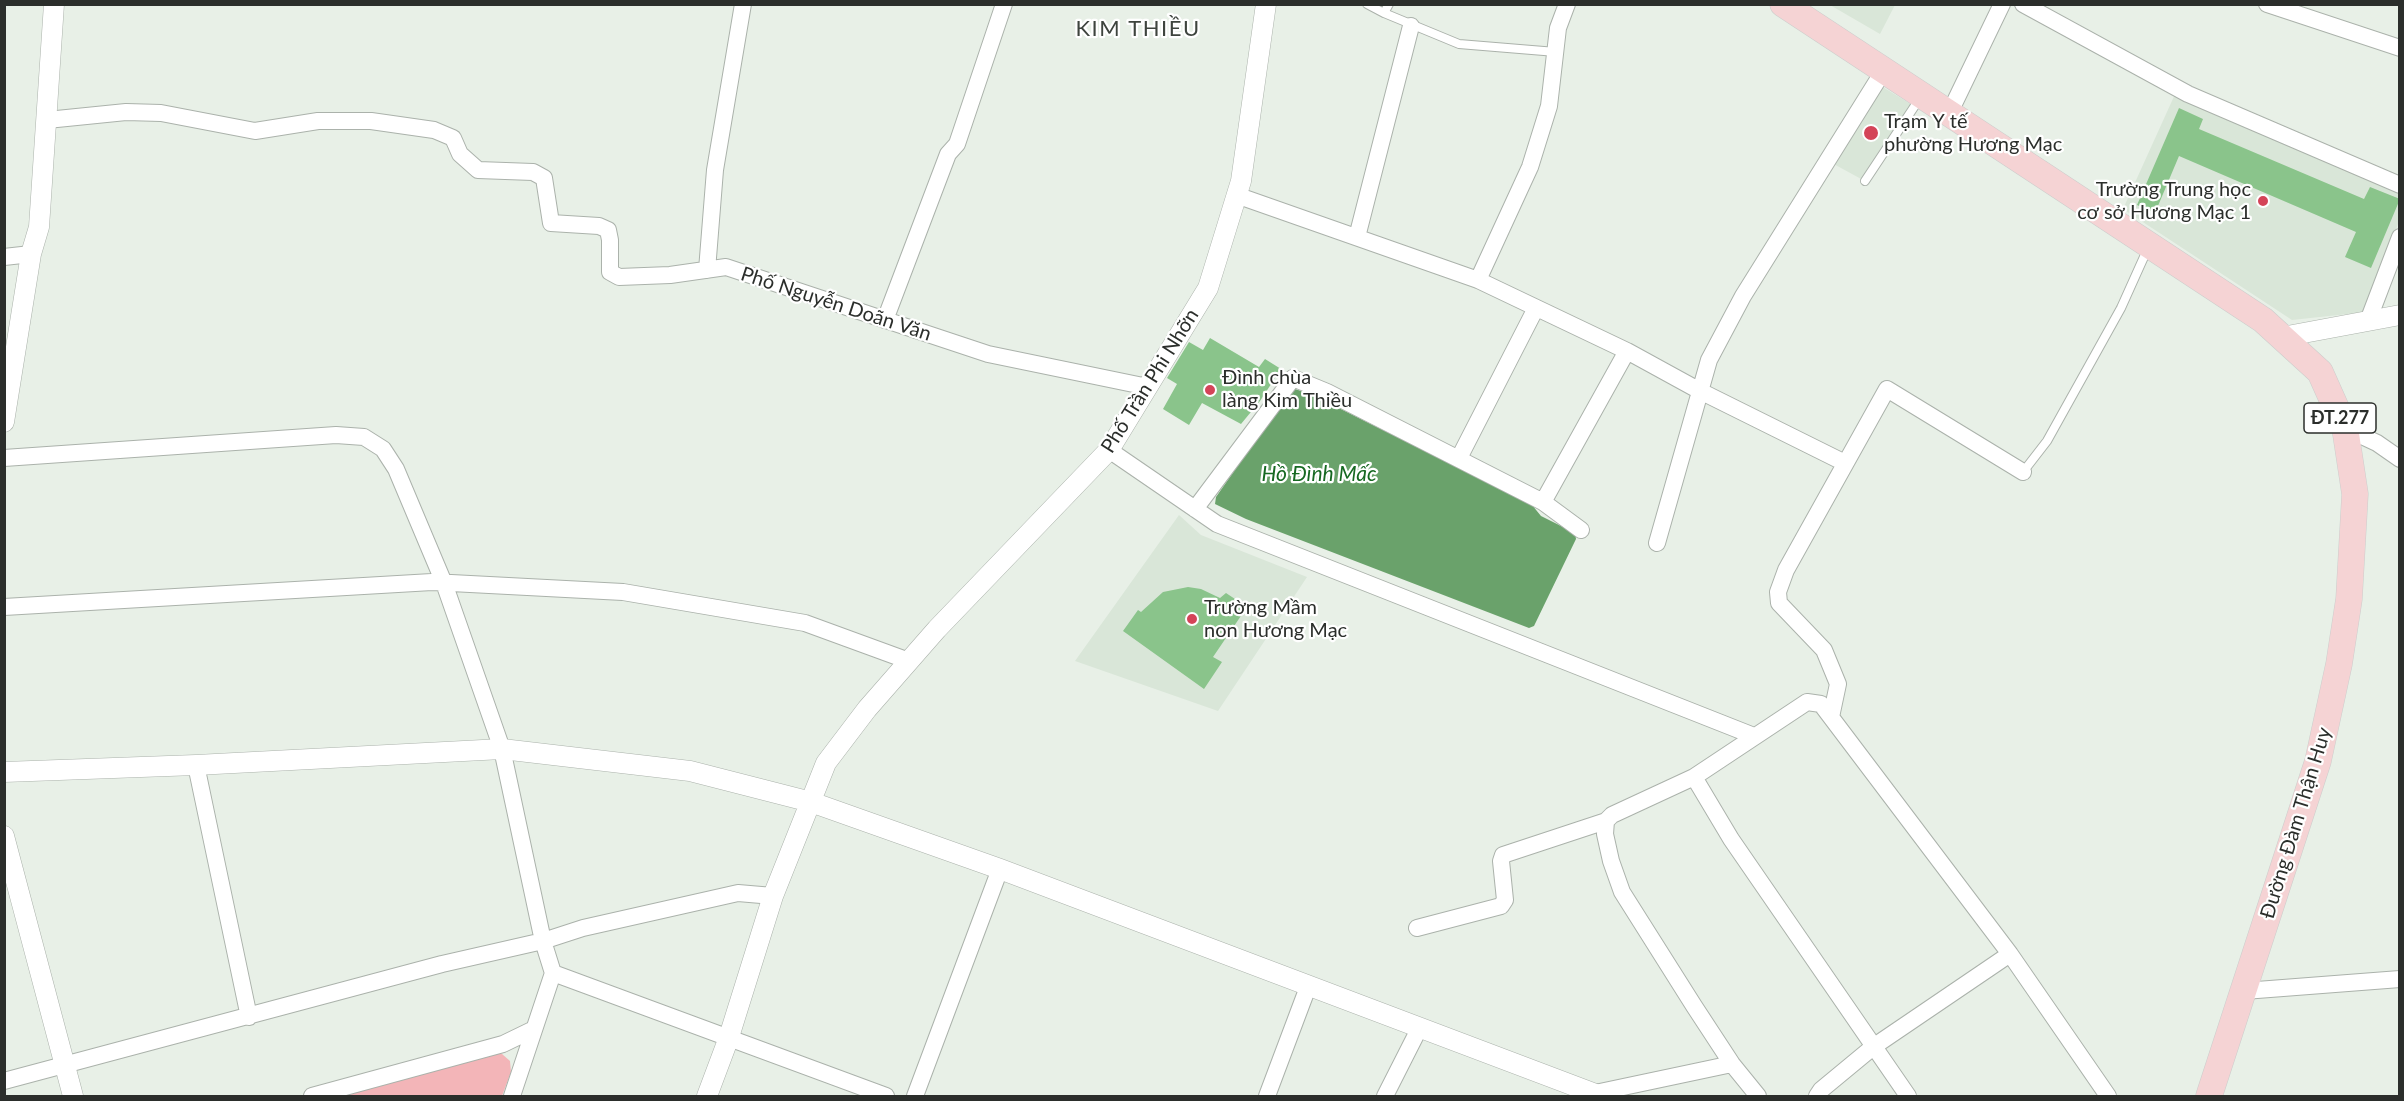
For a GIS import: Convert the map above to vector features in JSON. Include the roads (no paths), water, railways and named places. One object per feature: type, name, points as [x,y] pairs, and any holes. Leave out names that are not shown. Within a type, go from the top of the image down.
[{"type":"main road","name":"Đường Đàm Thận Huy","points":[[1784,4],[2263,320],[2320,372],[2345,428],[2355,494],[2349,599],[2339,664],[2318,761],[2209,1096]]},
{"type":"street","points":[[4,422],[31,254],[39,226],[54,4]]},
{"type":"street","points":[[707,270],[715,170],[743,4]]},
{"type":"street","points":[[885,320],[948,154],[957,144],[1004,4]]},
{"type":"street","name":"Phố Trần Phi Nhỡn","points":[[707,1096],[728,1040],[773,896],[826,763],[867,709],[909,661],[1109,450],[1208,288],[1241,181],[1266,4]]},
{"type":"street","points":[[1478,280],[1530,167],[1549,106],[1558,28],[1567,4]]},
{"type":"street","points":[[1949,114],[2002,4]]},
{"type":"street","points":[[2023,4],[2188,94],[2400,185]]},
{"type":"street","points":[[2267,4],[2400,48]]},
{"type":"street","points":[[1357,237],[1411,26]]},
{"type":"street","points":[[1658,543],[1709,360],[1743,296],[1884,70]]},
{"type":"street","name":"Phố Nguyễn Doãn Văn","points":[[47,120],[126,112],[161,113],[255,131],[318,121],[371,122],[434,130],[453,138],[460,154],[478,170],[533,172],[544,178],[551,223],[598,226],[608,230],[610,272],[619,277],[670,275],[726,267],[988,354],[1149,387]]},
{"type":"street","points":[[1236,195],[1478,280],[1627,351],[1700,391],[1845,462]]},
{"type":"street","points":[[2368,321],[2400,237]]},
{"type":"street","points":[[4,257],[31,254]]},
{"type":"street","points":[[1459,458],[1536,308]]},
{"type":"street","points":[[2282,337],[2400,315]]},
{"type":"street","points":[[1543,502],[1627,351]]},
{"type":"street","points":[[1195,509],[1293,378],[1327,392],[1543,502],[1581,530]]},
{"type":"street","points":[[1831,717],[1838,684],[1824,650],[1779,603],[1778,592],[1786,570],[1887,388],[2024,472]]},
{"type":"street","points":[[2345,428],[2377,443],[2400,459]]},
{"type":"street","points":[[4,458],[336,435],[364,437],[383,449],[396,469],[444,583],[502,749],[543,941],[552,973],[512,1096]]},
{"type":"street","points":[[1109,450],[1217,524],[1754,736]]},
{"type":"street","points":[[4,607],[444,583],[623,592],[805,623],[909,661]]},
{"type":"street","points":[[1417,928],[1501,906],[1505,900],[1501,861],[1503,855],[1606,821],[1612,815],[1694,777],[1807,702],[1821,704],[2010,954],[2108,1096]]},
{"type":"street","points":[[4,772],[196,765],[502,749],[690,771],[811,802],[1000,869],[1598,1095],[1732,1064]]},
{"type":"street","points":[[196,765],[249,1017]]},
{"type":"street","points":[[1694,777],[1731,839],[1908,1096]]},
{"type":"street","points":[[1606,821],[1605,834],[1609,852],[1622,892],[1732,1064],[1758,1096]]},
{"type":"street","points":[[4,836],[73,1096]]},
{"type":"street","points":[[915,1096],[1000,869]]},
{"type":"street","points":[[4,1081],[442,964],[543,941],[583,928],[738,893],[773,896]]},
{"type":"street","points":[[1817,1096],[1821,1090],[1873,1047],[2010,954]]},
{"type":"street","points":[[552,973],[728,1040],[886,1096]]},
{"type":"street","points":[[2244,991],[2400,979]]},
{"type":"street","points":[[1267,1096],[1308,987]]},
{"type":"street","points":[[1385,1096],[1420,1027]]},
{"type":"street","points":[[312,1096],[503,1044],[534,1029]]},
{"type":"lane","points":[[1367,4],[1411,26],[1459,44],[1556,52]]},
{"type":"lane","points":[[1384,13],[1389,4]]},
{"type":"lane","points":[[1865,181],[1922,96]]},
{"type":"lane","points":[[2024,472],[2048,441],[2121,308],[2149,245]]},
{"type":"water","name":"Hồ Đình Mấc","points":[[1295,389],[1313,395],[1532,505],[1541,516],[1575,533],[1576,539],[1534,626],[1529,628],[1246,519],[1215,504],[1216,497],[1290,391]]},
{"type":"place","name":"Trạm Y tế phường Hương Mạc","points":[[1871,133]]},
{"type":"place","name":"Trường Trung học cơ sở Hương Mạc 1","points":[[2263,201]]},
{"type":"place","name":"Đình chùa làng Kim Thiều","points":[[1210,390]]},
{"type":"place","name":"Trường Mầm non Hương Mạc","points":[[1192,619]]},
{"type":"district","name":"KIM THIỀU","points":[[1138,29]]}]
